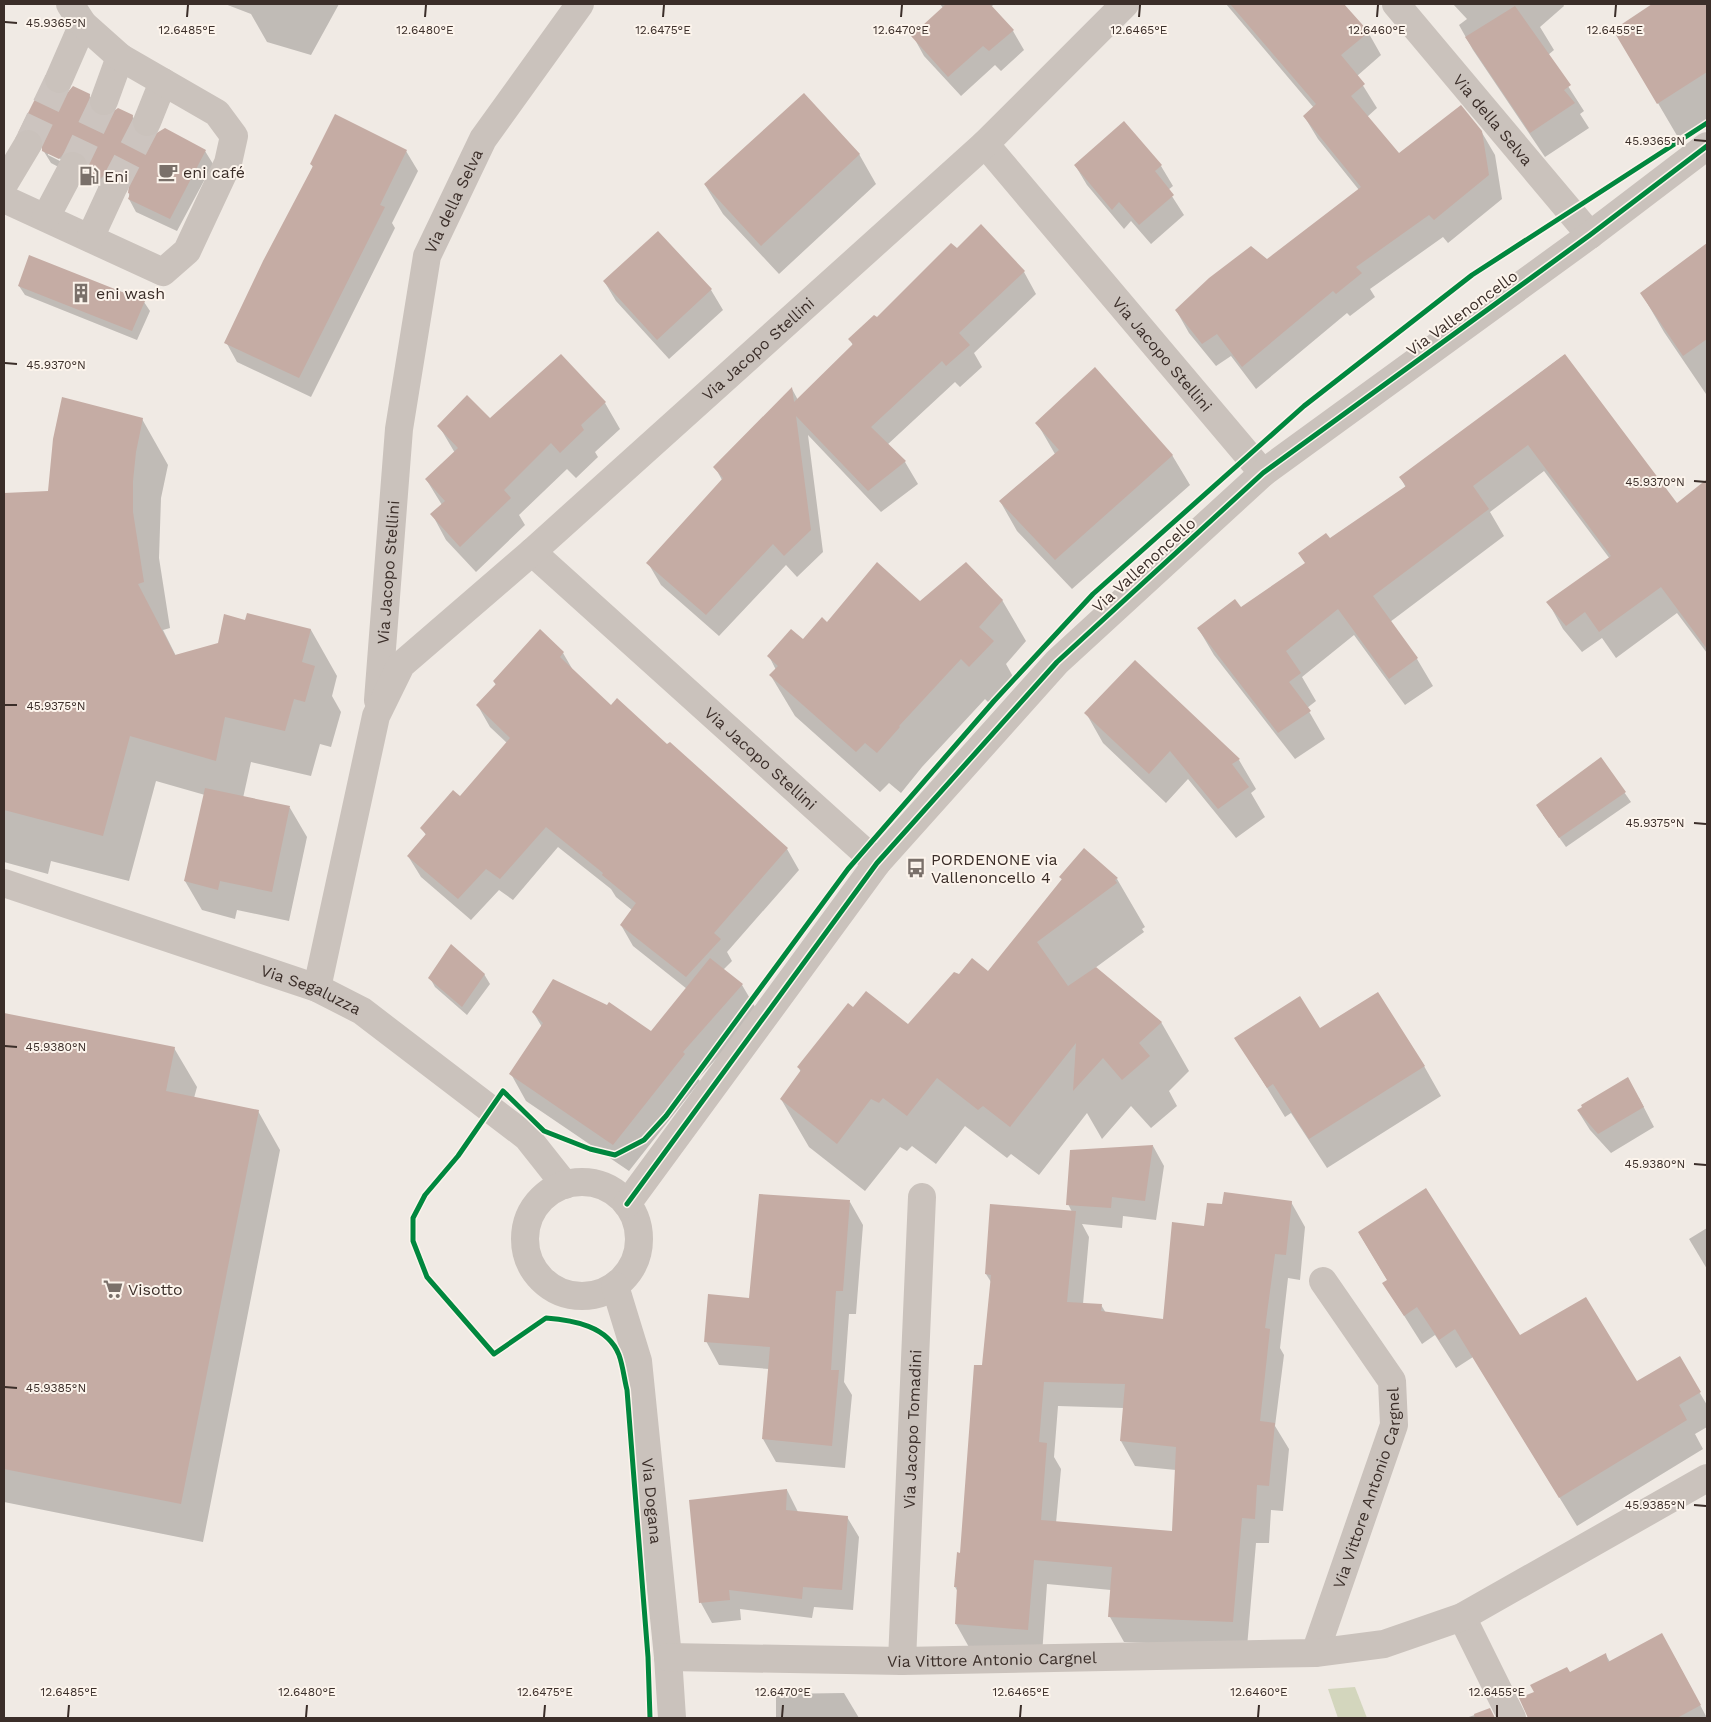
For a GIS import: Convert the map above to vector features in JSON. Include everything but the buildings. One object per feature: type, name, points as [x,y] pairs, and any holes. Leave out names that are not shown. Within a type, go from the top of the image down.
[{"type":"street","name":"Via della Selva","points":[[399,429],[426,256],[483,140],[580,4]]},
{"type":"street","name":"Via Jacopo Stellini","points":[[376,716],[401,665],[532,552],[985,144],[1125,4]]},
{"type":"street","name":"Via della Selva","points":[[1396,4],[1590,235]]},
{"type":"street","points":[[4,199],[163,272],[187,251],[228,163],[234,136],[217,113],[120,57],[77,14],[59,79]]},
{"type":"street","points":[[104,102],[120,57]]},
{"type":"street","points":[[147,122],[163,82]]},
{"type":"street","points":[[4,184],[28,144]]},
{"type":"street","name":"Via Jacopo Stellini","points":[[985,144],[1263,473]]},
{"type":"street","name":"Via Vallenoncello","points":[[627,1204],[877,863],[1057,662],[1263,473],[1590,235],[1707,146]]},
{"type":"street","points":[[46,218],[73,166]]},
{"type":"street","points":[[90,238],[114,186]]},
{"type":"street","name":"Via Jacopo Stellini","points":[[317,988],[376,716],[399,429]]},
{"type":"street","name":"Via Jacopo Stellini","points":[[532,552],[877,863]]},
{"type":"street","name":"Via Segaluzza","points":[[4,883],[317,988],[362,1011],[527,1137],[565,1185]]},
{"type":"street","points":[[582,1182],[599,1185],[614,1192],[627,1204],[636,1220],[640,1239],[637,1257],[628,1274],[615,1286],[597,1295],[578,1297],[559,1292],[542,1280],[531,1265],[525,1246],[526,1226],[534,1208],[548,1194],[565,1185],[582,1182]]},
{"type":"street","name":"Via Jacopo Tomadini","points":[[902,1661],[922,1197]]},
{"type":"street","name":"Via Vittore Antonio Cargnel","points":[[1315,1653],[1394,1425],[1392,1381],[1323,1281]]},
{"type":"street","name":"Via Dogana","points":[[615,1286],[638,1361],[668,1657],[672,1718]]},
{"type":"street","name":"Via Vittore Antonio Cargnel","points":[[668,1657],[902,1661],[1315,1653],[1384,1644],[1462,1617],[1707,1478]]},
{"type":"street","points":[[1462,1617],[1512,1718]]},
{"type":"green space","points":[[1355,1687],[1367,1718],[1338,1718],[1328,1689]]},
{"type":"tunnel","points":[[28,144],[59,79]]},
{"type":"tunnel","points":[[73,166],[104,101]]},
{"type":"tunnel","points":[[114,186],[147,122]]},
{"type":"cycle path","points":[[650,1718],[648,1657],[627,1390],[619,1355],[614,1345],[598,1331],[578,1323],[546,1318],[494,1354],[427,1277],[413,1241],[413,1218],[425,1195],[458,1156],[503,1091],[544,1131],[590,1149],[615,1155],[644,1140],[666,1116],[848,869],[994,701],[1093,594],[1304,406],[1472,275],[1707,123]]},
{"type":"cycle path","points":[[627,1204],[877,863],[1057,662],[1263,473],[1590,235],[1707,146]]},
{"type":"place","name":"eni café","points":[[168,172]]},
{"type":"place","name":"Eni","points":[[89,176]]},
{"type":"place","name":"eni wash","points":[[81,293]]},
{"type":"place","name":"PORDENONE via Vallenoncello 4","points":[[916,868]]},
{"type":"place","name":"Visotto","points":[[113,1289]]}]
